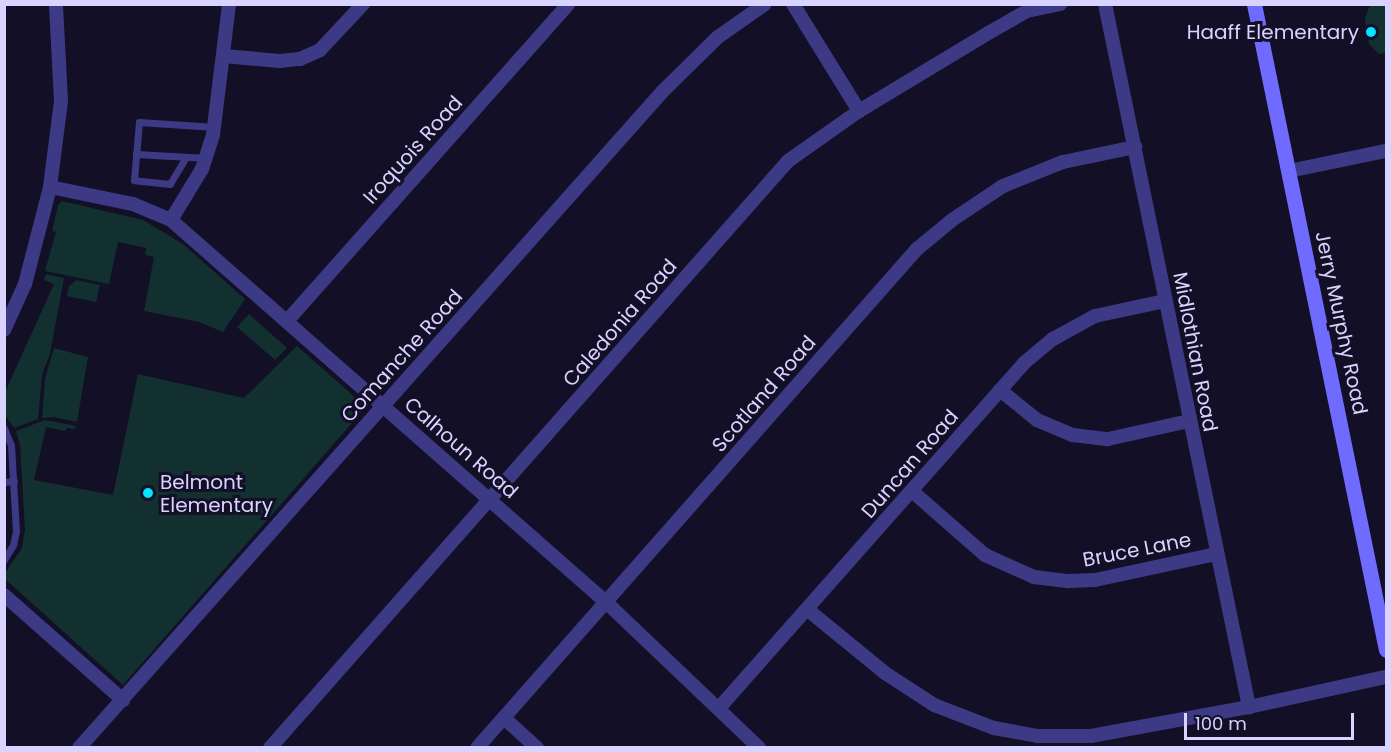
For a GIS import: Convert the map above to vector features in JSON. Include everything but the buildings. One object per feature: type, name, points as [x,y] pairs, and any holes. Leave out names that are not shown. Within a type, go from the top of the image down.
[{"type":"street","points":[[4,330],[25,284],[50,187],[61,101],[56,4]]},
{"type":"street","points":[[171,220],[207,158],[214,127],[229,4]]},
{"type":"street","points":[[224,56],[280,61],[300,58],[327,43],[363,4]]},
{"type":"street","name":"Iroquois Road","points":[[287,321],[568,4]]},
{"type":"street","name":"Comanche Road","points":[[79,747],[662,92],[718,38],[765,4]]},
{"type":"street","points":[[793,4],[859,111]]},
{"type":"street","name":"Caledonia Road","points":[[270,747],[788,161],[859,111],[1027,10],[1060,4]]},
{"type":"street","name":"Midlothian Road","points":[[1105,4],[1249,707]]},
{"type":"street","name":"Jerry Murphy Road","points":[[1254,4],[1386,650]]},
{"type":"street","name":"Scotland Road","points":[[477,747],[607,603],[917,249],[952,220],[1003,186],[1063,162],[1135,147]]},
{"type":"street","points":[[1289,171],[1386,151]]},
{"type":"street","name":"Calhoun Road","points":[[50,187],[133,204],[171,220],[491,499],[607,603],[759,747]]},
{"type":"street","name":"Duncan Road","points":[[719,708],[913,492],[1024,363],[1053,339],[1095,316],[1166,301]]},
{"type":"street","points":[[1000,390],[1037,420],[1073,435],[1108,439],[1189,422]]},
{"type":"street","name":"Bruce Lane","points":[[913,492],[985,555],[1034,577],[1069,581],[1095,580],[1216,554]]},
{"type":"street","points":[[4,595],[123,700]]},
{"type":"street","points":[[808,610],[885,674],[934,705],[994,728],[1038,736],[1090,736],[1249,707],[1386,677]]},
{"type":"street","points":[[504,718],[537,747]]},
{"type":"lane","points":[[186,157],[170,184],[134,180],[139,122],[214,127]]},
{"type":"lane","points":[[136,154],[207,158]]},
{"type":"lane","points":[[4,428],[11,445],[16,531],[13,545],[4,560]]},
{"type":"lane","points":[[4,482],[14,481]]},
{"type":"green space","points":[[1370,5],[1386,5],[1386,53],[1379,54],[1369,44],[1365,18]]},
{"type":"green space","points":[[62,201],[143,220],[183,244],[245,299],[223,332],[199,322],[144,311],[154,257],[145,255],[146,248],[118,242],[109,284],[45,271],[56,232],[52,231],[58,205]]},
{"type":"green space","points":[[46,274],[64,278],[50,354],[42,375],[38,419],[14,428],[5,415],[5,392],[54,284],[44,280]]},
{"type":"green space","points":[[76,280],[100,285],[96,302],[67,296],[69,286]]},
{"type":"green space","points":[[249,314],[287,348],[275,360],[237,327]]},
{"type":"green space","points":[[297,346],[366,407],[123,685],[5,579],[5,573],[22,548],[25,529],[20,445],[16,431],[45,420],[76,426],[75,429],[67,428],[65,431],[46,427],[34,480],[113,495],[138,374],[244,398]]},
{"type":"green space","points":[[54,348],[88,357],[77,422],[54,417],[42,418],[45,379]]},
{"type":"place","name":"Haaff Elementary","points":[[1371,32]]},
{"type":"place","name":"Belmont Elementary","points":[[148,493]]}]
